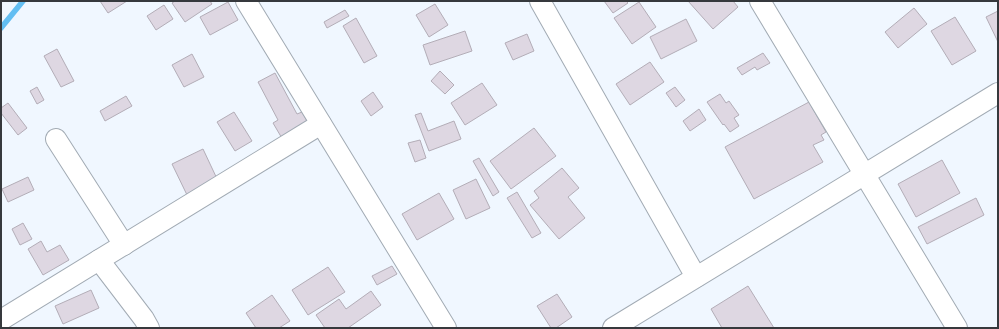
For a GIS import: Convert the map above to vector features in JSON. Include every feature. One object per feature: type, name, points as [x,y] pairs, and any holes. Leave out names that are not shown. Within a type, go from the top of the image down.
[{"type":"street","points":[[246,1],[446,328]]},
{"type":"street","points":[[540,1],[696,278]]},
{"type":"street","points":[[760,1],[957,328]]},
{"type":"street","points":[[613,328],[998,93]]},
{"type":"street","points":[[1,320],[321,124]]},
{"type":"street","points":[[56,138],[124,245]]},
{"type":"street","points":[[99,260],[144,319],[149,328]]},
{"type":"building","points":[[100,1],[127,1],[108,13]]},
{"type":"building","points":[[175,1],[210,1],[212,4],[185,22],[172,3]]},
{"type":"building","points":[[604,1],[626,1],[628,3],[613,13]]},
{"type":"building","points":[[688,1],[733,1],[738,7],[713,29]]},
{"type":"building","points":[[228,2],[238,20],[210,35],[200,17]]},
{"type":"building","points":[[639,2],[656,27],[632,44],[614,18]]},
{"type":"building","points":[[435,4],[448,25],[429,37],[416,15]]},
{"type":"building","points":[[164,5],[173,19],[156,30],[147,16]]},
{"type":"building","points":[[914,8],[927,24],[898,48],[885,32]]},
{"type":"building","points":[[345,10],[349,16],[327,28],[324,22]]},
{"type":"building","points":[[998,11],[998,42],[986,17]]},
{"type":"building","points":[[955,17],[976,51],[952,65],[931,31]]},
{"type":"building","points":[[356,18],[377,56],[364,63],[343,26]]},
{"type":"building","points":[[686,19],[697,41],[661,59],[650,37]]},
{"type":"building","points":[[465,31],[472,51],[430,65],[423,45]]},
{"type":"building","points":[[527,34],[534,51],[513,60],[505,43]]},
{"type":"building","points":[[57,49],[74,81],[61,87],[44,56]]},
{"type":"building","points":[[763,53],[770,63],[757,70],[755,67],[742,75],[737,68]]},
{"type":"building","points":[[192,54],[204,77],[184,87],[172,65]]},
{"type":"building","points":[[650,62],[664,82],[630,105],[616,84]]},
{"type":"building","points":[[440,71],[454,85],[445,94],[431,81]]},
{"type":"building","points":[[275,73],[297,114],[302,112],[310,126],[283,140],[273,123],[278,120],[258,82]]},
{"type":"building","points":[[482,83],[497,105],[465,125],[451,103]]},
{"type":"building","points":[[37,87],[44,100],[37,104],[30,91]]},
{"type":"building","points":[[675,87],[685,100],[676,107],[666,93]]},
{"type":"building","points":[[373,92],[383,107],[371,116],[361,101]]},
{"type":"building","points":[[720,94],[726,103],[729,101],[739,115],[734,118],[739,126],[730,132],[724,124],[723,125],[707,102]]},
{"type":"building","points":[[126,96],[132,106],[105,121],[100,111]]},
{"type":"building","points":[[809,102],[826,132],[821,135],[824,140],[813,145],[823,162],[754,199],[725,147]]},
{"type":"building","points":[[8,103],[27,128],[18,135],[1,113],[1,108]]},
{"type":"building","points":[[699,109],[706,120],[690,131],[683,121]]},
{"type":"building","points":[[234,112],[252,141],[235,151],[217,122]]},
{"type":"building","points":[[421,113],[428,131],[454,121],[461,139],[429,151],[415,115]]},
{"type":"building","points":[[534,128],[556,156],[511,189],[490,161]]},
{"type":"building","points":[[420,140],[426,158],[415,162],[408,143]]},
{"type":"building","points":[[203,149],[219,183],[188,197],[172,164]]},
{"type":"building","points":[[479,158],[499,192],[493,196],[473,161]]},
{"type":"building","points":[[942,160],[960,193],[916,217],[898,184]]},
{"type":"building","points":[[562,168],[579,188],[568,197],[585,218],[559,239],[530,205],[539,198],[534,191]]},
{"type":"building","points":[[28,177],[34,190],[8,202],[2,189]]},
{"type":"building","points":[[476,179],[490,208],[466,219],[453,190]]},
{"type":"building","points":[[517,192],[541,233],[532,238],[507,198]]},
{"type":"building","points":[[439,193],[454,219],[417,240],[402,214]]},
{"type":"building","points":[[976,198],[984,215],[927,244],[918,227]]},
{"type":"building","points":[[23,223],[32,239],[20,245],[12,229]]},
{"type":"building","points":[[41,241],[47,252],[60,245],[69,260],[43,275],[28,249]]},
{"type":"building","points":[[392,266],[397,274],[377,285],[372,276]]},
{"type":"building","points":[[328,267],[345,292],[308,315],[292,290]]},
{"type":"building","points":[[748,286],[774,328],[722,328],[711,309]]},
{"type":"building","points":[[91,290],[99,308],[63,324],[55,306]]},
{"type":"building","points":[[371,291],[381,305],[348,328],[325,328],[316,315],[339,299],[346,309]]},
{"type":"building","points":[[557,294],[572,317],[556,328],[551,328],[537,306]]},
{"type":"building","points":[[272,295],[290,321],[279,328],[256,328],[246,313]]},
{"type":"waterway","points":[[1,28],[23,1]]}]
